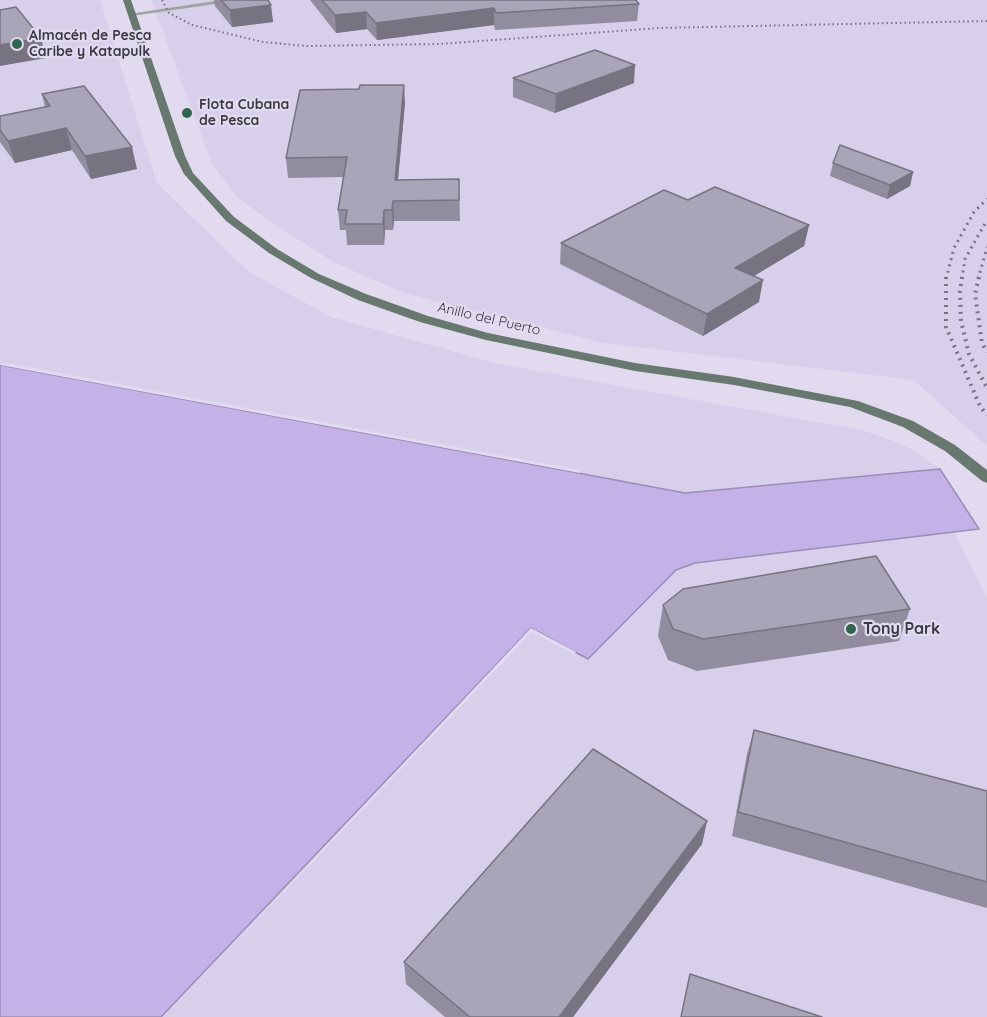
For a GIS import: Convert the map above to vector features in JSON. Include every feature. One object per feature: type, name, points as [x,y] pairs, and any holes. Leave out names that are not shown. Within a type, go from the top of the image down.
[{"type":"main road","name":"Anillo del Puerto","points":[[127,0],[180,156],[189,174],[230,219],[273,251],[315,276],[362,297],[424,319],[486,336],[635,367],[734,381],[853,404],[908,424],[950,448],[987,477]]},
{"type":"street","points":[[132,14],[239,0]]},
{"type":"shaded area","points":[[0,0],[100,0],[157,183],[249,272],[331,317],[495,363],[865,431],[915,451],[940,469],[685,493],[0,365]]},
{"type":"shaded area","points":[[151,0],[987,0],[987,446],[914,380],[604,343],[404,293],[335,263],[239,199],[213,166]]},
{"type":"shaded area","points":[[0,365],[685,493],[940,469],[979,529],[695,563],[676,570],[588,659],[531,628],[161,1017],[0,1017]]},
{"type":"shaded area","points":[[954,532],[987,598],[987,1017],[161,1017],[531,628],[588,659],[676,570],[695,563]]},
{"type":"pier","points":[[1,362],[581,470],[580,473],[0,365]]},
{"type":"pier","points":[[531,628],[576,652],[574,654],[532,632],[165,1017]]},
{"type":"building","points":[[221,0],[268,0],[271,5],[230,10]]},
{"type":"building","points":[[322,0],[636,0],[639,4],[496,13],[494,8],[376,23],[366,12],[335,15]]},
{"type":"building","points":[[16,7],[41,38],[0,45],[0,10]]},
{"type":"building","points":[[595,50],[635,65],[556,94],[513,78]]},
{"type":"building","points":[[360,85],[404,85],[395,180],[459,179],[459,200],[393,201],[392,210],[384,210],[383,224],[345,224],[347,210],[338,210],[347,157],[286,158],[300,90],[359,89]]},
{"type":"building","points":[[84,86],[132,147],[85,156],[66,128],[8,141],[0,130],[0,116],[50,106],[42,94]]},
{"type":"building","points":[[840,145],[913,172],[890,185],[833,163]]},
{"type":"building","points":[[715,187],[809,225],[735,268],[763,280],[707,314],[561,243],[664,190],[688,200]]},
{"type":"building","points":[[876,556],[910,609],[703,639],[673,629],[663,605],[683,589]]},
{"type":"building","points":[[754,730],[987,791],[987,882],[738,812]]},
{"type":"building","points":[[593,749],[707,821],[559,1017],[470,1017],[404,962]]},
{"type":"building","points":[[690,974],[822,1017],[681,1017]]},
{"type":"railway","points":[[162,0],[169,13],[192,25],[263,42],[307,46],[439,44],[659,28],[987,21]]},
{"type":"railway","points":[[946,279],[954,248],[974,212],[987,199]]},
{"type":"railway","points":[[962,279],[965,259],[987,220]]},
{"type":"railway","points":[[978,279],[987,247]]},
{"type":"railway","points":[[962,277],[961,321],[969,354],[987,388]]},
{"type":"railway","points":[[979,277],[975,294],[982,343],[987,352]]},
{"type":"railway","points":[[946,279],[946,327],[980,406],[987,415]]},
{"type":"place","name":"Almacén de Pesca Caribe y Katapulk","points":[[17,44]]},
{"type":"place","name":"Flota Cubana de Pesca","points":[[187,113]]},
{"type":"place","name":"Tony Park","points":[[851,629]]}]
